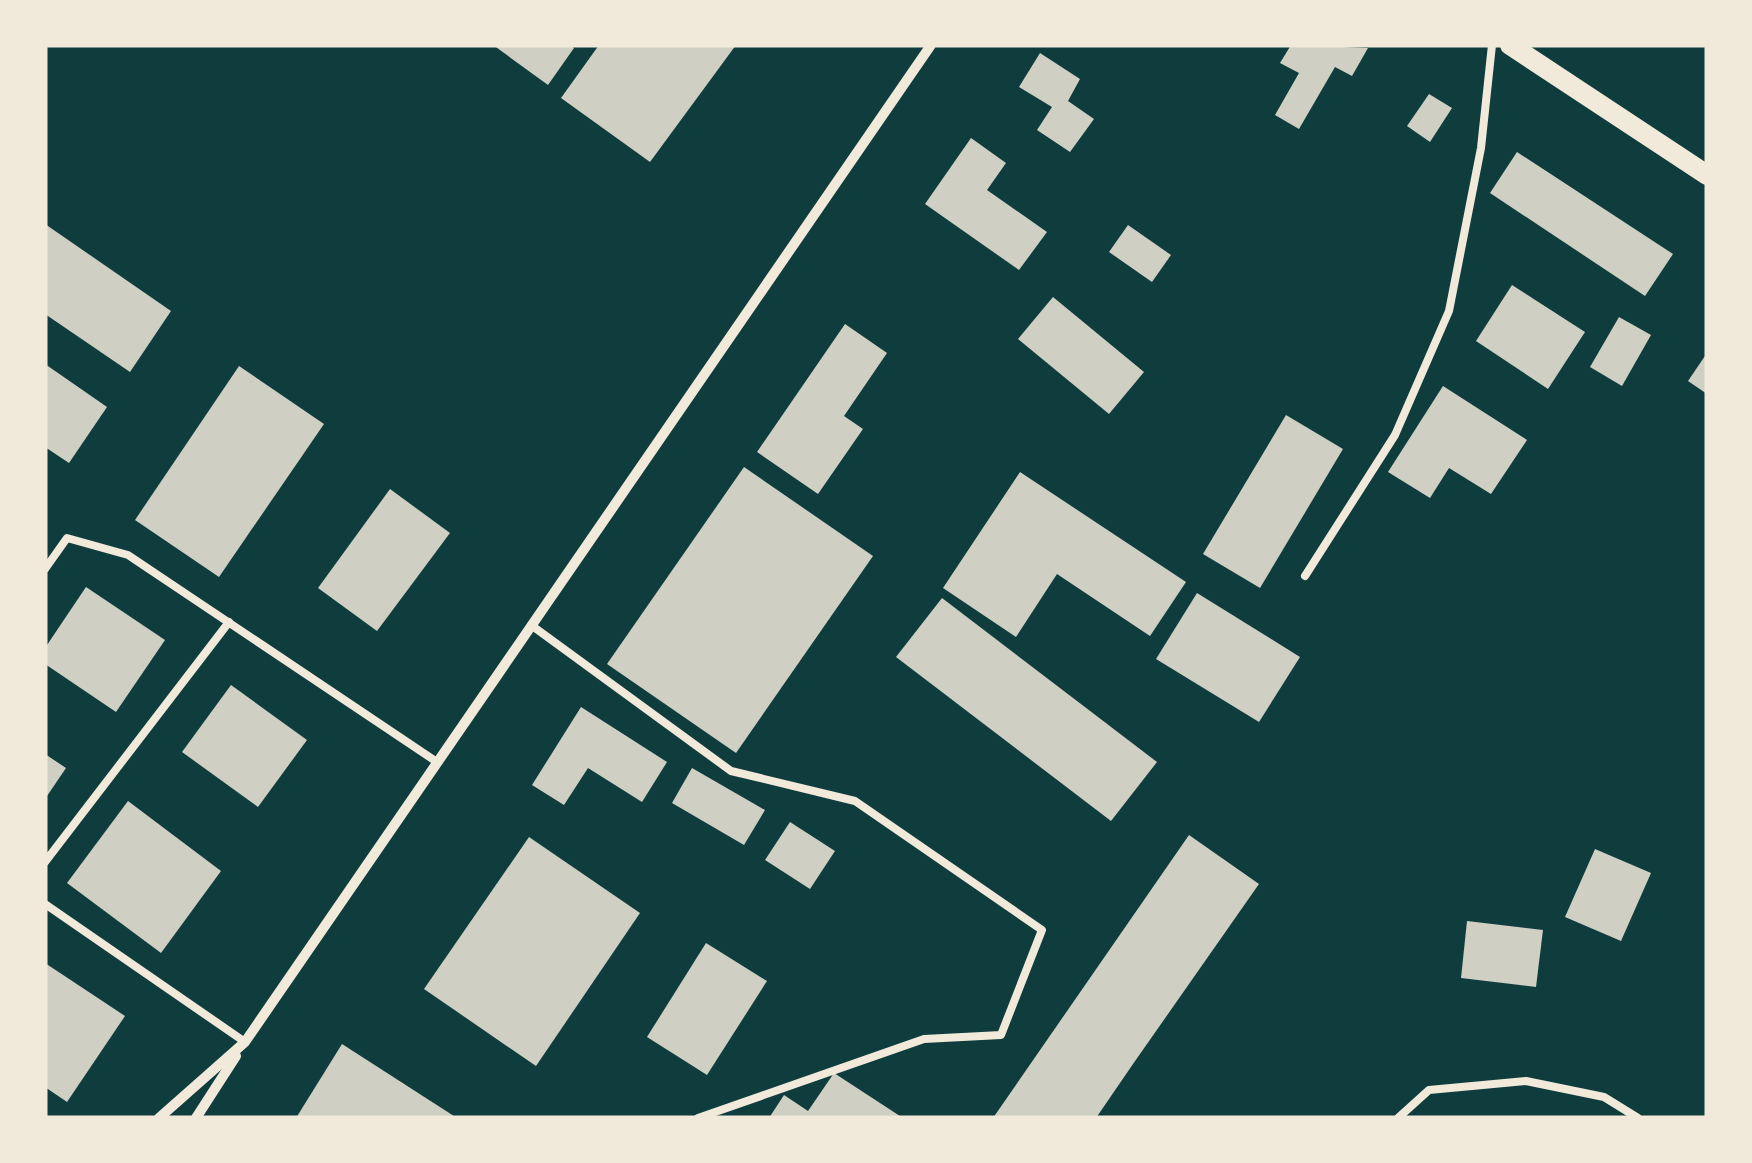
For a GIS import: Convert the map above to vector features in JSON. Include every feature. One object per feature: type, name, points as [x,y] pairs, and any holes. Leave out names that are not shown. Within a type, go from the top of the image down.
[{"type":"main road","points":[[1510,45],[1707,175]]},
{"type":"street","points":[[196,1118],[930,45]]},
{"type":"street","points":[[159,1118],[245,1042]]},
{"type":"lane","points":[[1305,576],[1395,435],[1449,310],[1481,148],[1492,45]]},
{"type":"lane","points":[[45,569],[67,538],[128,555],[438,762]]},
{"type":"lane","points":[[45,862],[229,622]]},
{"type":"lane","points":[[531,625],[731,771],[854,801],[1042,930],[1001,1034],[924,1038],[698,1118]]},
{"type":"lane","points":[[45,904],[245,1042]]},
{"type":"lane","points":[[1398,1118],[1430,1090],[1526,1081],[1604,1097],[1638,1118]]},
{"type":"building","points":[[493,45],[570,45],[574,48],[548,85]]},
{"type":"building","points":[[599,45],[736,45],[650,162],[561,98]]},
{"type":"building","points":[[1291,45],[1368,48],[1352,76],[1335,67],[1299,129],[1275,115],[1299,73],[1280,63]]},
{"type":"building","points":[[1040,53],[1080,79],[1068,101],[1094,119],[1070,152],[1037,130],[1052,107],[1019,87]]},
{"type":"building","points":[[1429,94],[1452,108],[1430,142],[1407,126]]},
{"type":"building","points":[[971,138],[1006,163],[987,190],[1047,232],[1019,270],[925,204]]},
{"type":"building","points":[[1517,152],[1673,254],[1645,296],[1490,193]]},
{"type":"building","points":[[45,224],[171,311],[130,372],[45,314]]},
{"type":"building","points":[[1128,225],[1171,255],[1152,282],[1109,252]]},
{"type":"building","points":[[1512,285],[1585,332],[1548,389],[1476,341]]},
{"type":"building","points":[[1053,297],[1144,372],[1109,414],[1018,339]]},
{"type":"building","points":[[1619,317],[1651,335],[1622,386],[1590,367]]},
{"type":"building","points":[[845,324],[887,353],[844,416],[863,429],[818,494],[757,452]]},
{"type":"building","points":[[1707,353],[1707,394],[1688,381]]},
{"type":"building","points":[[45,364],[107,407],[69,463],[45,447]]},
{"type":"building","points":[[239,366],[324,424],[219,577],[135,520]]},
{"type":"building","points":[[1443,386],[1527,440],[1491,494],[1449,468],[1430,498],[1388,472]]},
{"type":"building","points":[[1286,415],[1343,449],[1260,588],[1203,554]]},
{"type":"building","points":[[744,467],[873,556],[736,753],[607,664]]},
{"type":"building","points":[[1020,472],[1186,582],[1150,636],[1057,574],[1016,637],[943,588]]},
{"type":"building","points":[[390,489],[450,533],[377,631],[318,588]]},
{"type":"building","points":[[86,587],[165,640],[116,712],[45,664],[45,648]]},
{"type":"building","points":[[1197,593],[1300,657],[1259,722],[1156,659]]},
{"type":"building","points":[[942,598],[1157,762],[1111,821],[896,657]]},
{"type":"building","points":[[231,685],[307,740],[258,807],[182,752]]},
{"type":"building","points":[[581,707],[667,762],[642,802],[588,768],[564,805],[532,785]]},
{"type":"building","points":[[45,754],[66,768],[45,799]]},
{"type":"building","points":[[692,768],[765,810],[744,845],[672,803]]},
{"type":"building","points":[[128,801],[221,871],[161,953],[67,883]]},
{"type":"building","points":[[790,822],[835,851],[810,889],[765,860]]},
{"type":"building","points":[[1189,835],[1259,884],[1096,1118],[993,1118]]},
{"type":"building","points":[[529,837],[640,913],[536,1066],[424,989]]},
{"type":"building","points":[[1595,849],[1651,873],[1621,941],[1565,917]]},
{"type":"building","points":[[1467,921],[1543,930],[1536,987],[1461,978]]},
{"type":"building","points":[[706,943],[767,981],[707,1075],[647,1037]]},
{"type":"building","points":[[45,963],[125,1016],[67,1102],[45,1087]]},
{"type":"building","points":[[342,1044],[457,1118],[296,1118]]},
{"type":"building","points":[[834,1073],[903,1118],[769,1118],[784,1095],[808,1111]]}]
